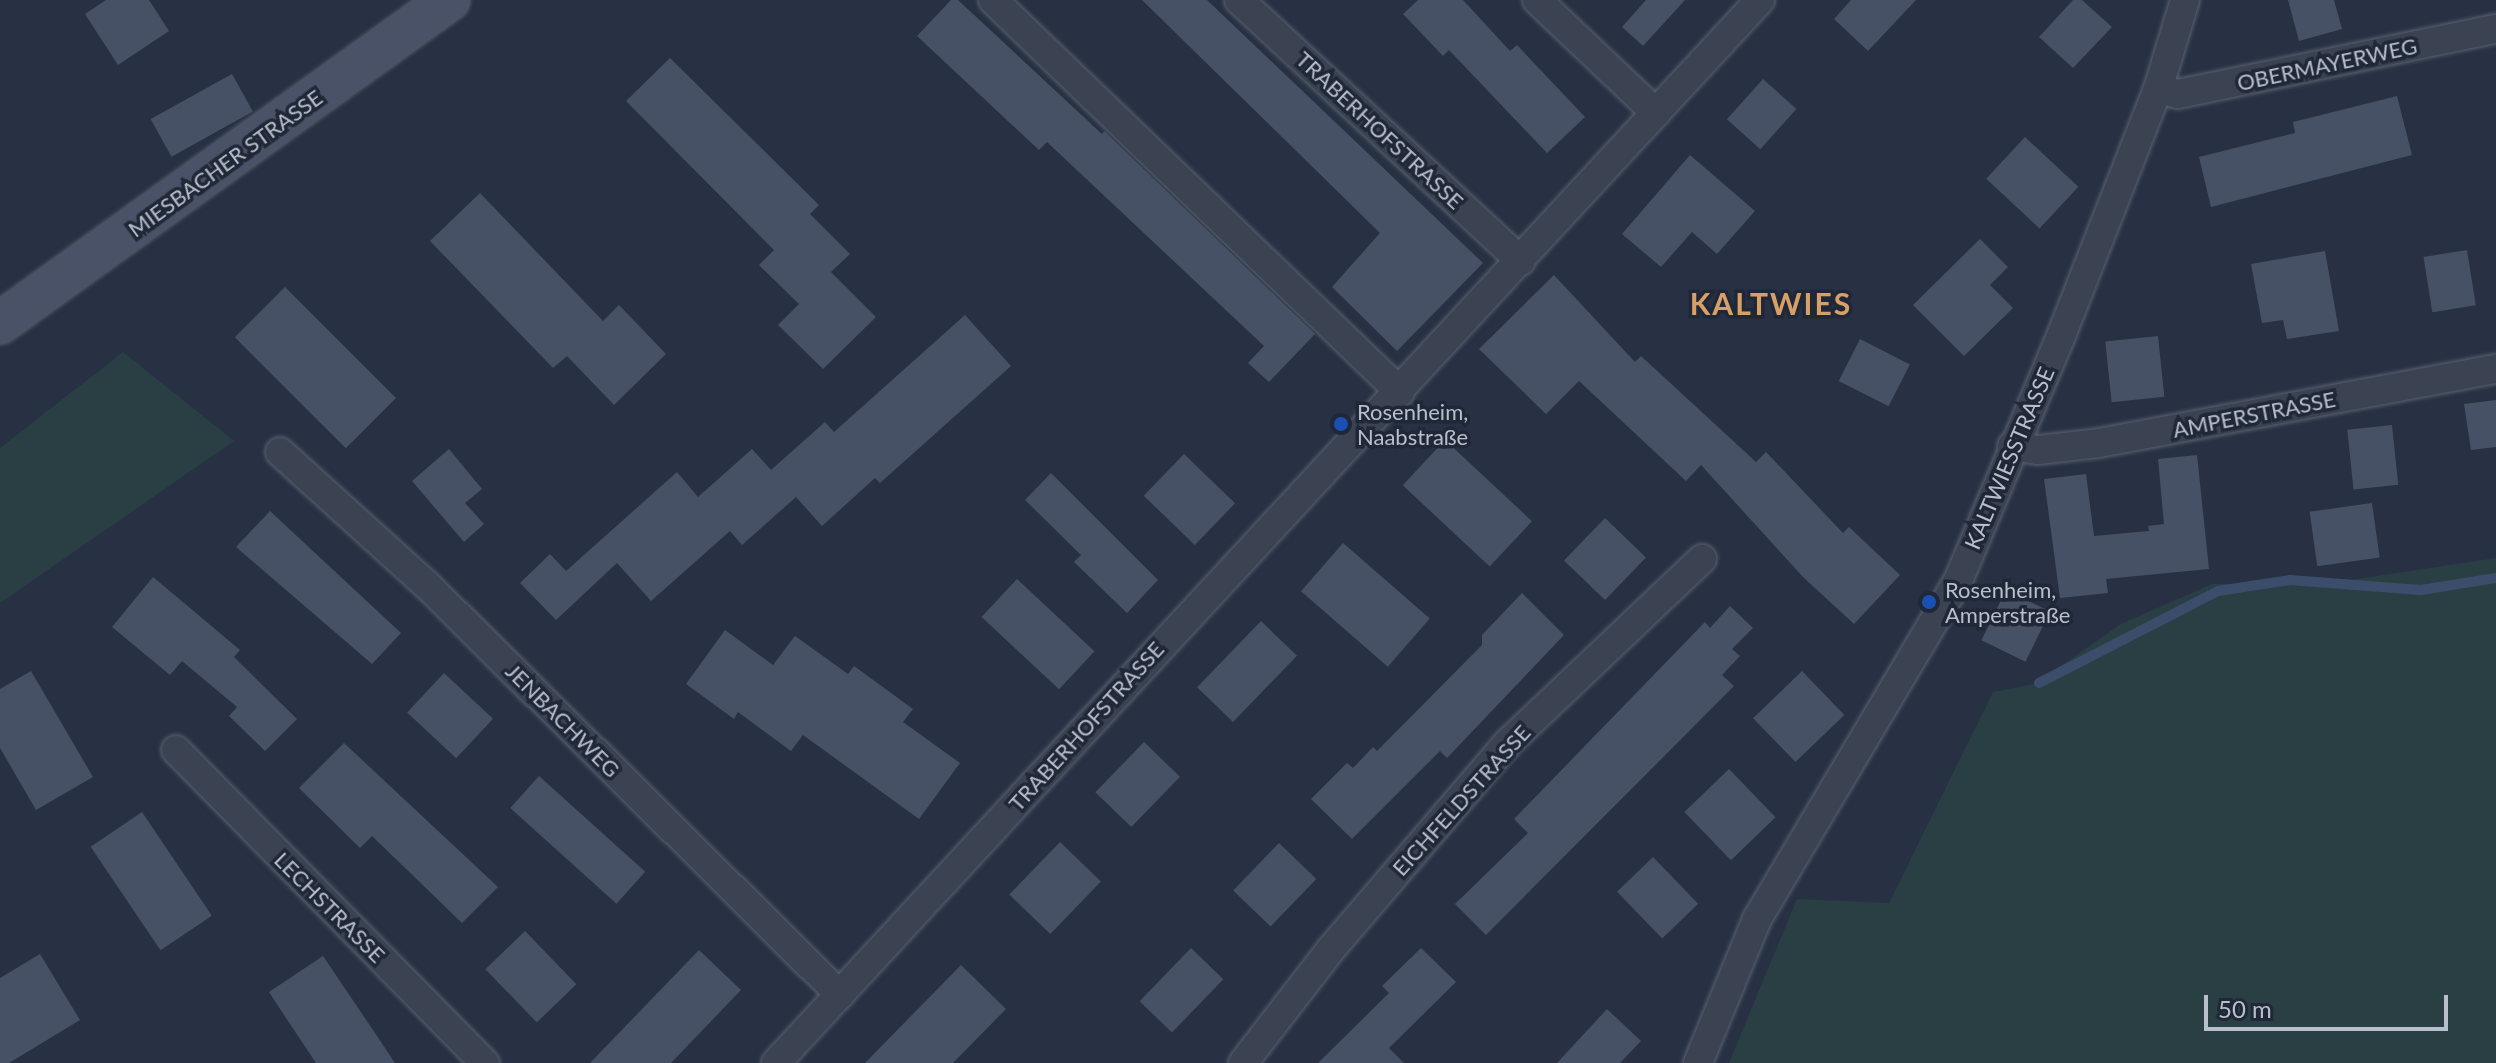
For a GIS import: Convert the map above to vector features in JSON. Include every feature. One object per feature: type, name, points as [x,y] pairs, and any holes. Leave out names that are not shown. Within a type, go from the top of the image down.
[{"type":"main road","name":"MIESBACHER STRASSE","points":[[0,323],[449,0]]},
{"type":"street","points":[[993,0],[1400,392]]},
{"type":"street","name":"TRABERHOFSTRASSE","points":[[1239,0],[1521,261]]},
{"type":"street","points":[[1537,0],[1656,113]]},
{"type":"street","name":"TRABERHOFSTRASSE","points":[[776,1063],[1112,696],[1400,392],[1760,0]]},
{"type":"street","name":"KALTWIESSTRASSE","points":[[1698,1063],[1757,919],[1958,581],[2012,446],[2061,336],[2158,89],[2185,0]]},
{"type":"street","name":"OBERMAYERWEG","points":[[2158,89],[2178,94],[2496,29]]},
{"type":"street","name":"AMPERSTRASSE","points":[[2012,446],[2038,450],[2099,443],[2496,369]]},
{"type":"street","name":"JENBACHWEG","points":[[280,452],[429,587],[840,995]]},
{"type":"street","name":"EICHFELDSTRASSE","points":[[1243,1063],[1332,948],[1507,744],[1702,559]]},
{"type":"street","name":"LECHSTRASSE","points":[[176,750],[485,1063]]},
{"type":"green space","points":[[123,352],[234,441],[0,603],[0,448]]},
{"type":"green space","points":[[2496,558],[2496,1063],[1729,1063],[1797,899],[1889,903],[1993,692],[2035,684],[2121,624],[2212,584],[2325,584]]},
{"type":"building","points":[[106,0],[149,0],[169,31],[118,65],[85,14]]},
{"type":"building","points":[[951,0],[958,0],[1102,134],[1104,131],[1315,334],[1269,382],[1248,363],[1264,346],[1047,142],[1039,150],[917,36]]},
{"type":"building","points":[[1142,0],[1207,0],[1483,263],[1397,351],[1332,287],[1380,233]]},
{"type":"building","points":[[1418,0],[1463,0],[1510,51],[1517,45],[1585,117],[1547,153],[1449,50],[1443,56],[1403,14]]},
{"type":"building","points":[[1646,0],[1685,0],[1643,46],[1622,27]]},
{"type":"building","points":[[1851,0],[1916,0],[1868,51],[1834,19]]},
{"type":"building","points":[[2073,0],[2082,0],[2112,27],[2073,68],[2039,37]]},
{"type":"building","points":[[2288,0],[2334,0],[2342,29],[2299,41]]},
{"type":"building","points":[[670,58],[819,205],[810,214],[850,254],[831,272],[876,317],[823,369],[778,325],[799,304],[759,265],[774,250],[626,101]]},
{"type":"building","points":[[232,74],[253,112],[172,157],[151,119]]},
{"type":"building","points":[[1763,79],[1796,109],[1760,149],[1727,119]]},
{"type":"building","points":[[2397,96],[2412,155],[2211,207],[2199,157],[2295,133],[2293,122]]},
{"type":"building","points":[[2025,137],[2078,187],[2040,228],[1986,179]]},
{"type":"building","points":[[1690,155],[1755,211],[1717,254],[1692,232],[1661,267],[1622,234]]},
{"type":"building","points":[[480,193],[603,321],[619,305],[666,354],[614,405],[567,356],[553,368],[430,241]]},
{"type":"building","points":[[1980,239],[2008,267],[1990,285],[2013,308],[1964,356],[1913,305]]},
{"type":"building","points":[[2467,250],[2476,305],[2432,312],[2424,257]]},
{"type":"building","points":[[2325,251],[2339,331],[2287,339],[2283,320],[2262,323],[2251,264]]},
{"type":"building","points":[[1554,275],[1635,362],[1641,356],[1756,462],[1766,452],[1843,533],[1849,527],[1900,575],[1854,624],[1803,577],[1701,465],[1686,481],[1579,381],[1546,414],[1479,349]]},
{"type":"building","points":[[285,287],[396,398],[346,448],[235,337]]},
{"type":"building","points":[[965,315],[1011,366],[880,483],[875,478],[822,526],[796,497],[742,545],[730,531],[651,601],[617,563],[556,620],[520,583],[550,554],[566,571],[677,472],[698,497],[752,449],[771,470],[825,422],[834,432]]},
{"type":"building","points":[[2158,336],[2164,397],[2112,402],[2105,342]]},
{"type":"building","points":[[1860,339],[1910,364],[1889,406],[1839,381]]},
{"type":"building","points":[[2496,400],[2496,447],[2471,450],[2464,404]]},
{"type":"building","points":[[2392,425],[2398,485],[2354,489],[2347,430]]},
{"type":"building","points":[[1445,440],[1532,521],[1490,567],[1403,485]]},
{"type":"building","points":[[449,449],[482,489],[465,503],[484,524],[464,542],[412,481]]},
{"type":"building","points":[[1184,454],[1235,503],[1195,545],[1144,496]]},
{"type":"building","points":[[2197,455],[2209,569],[2106,579],[2108,593],[2060,598],[2044,479],[2086,474],[2094,536],[2149,531],[2148,526],[2164,524],[2158,459]]},
{"type":"building","points":[[1051,473],[1158,580],[1127,613],[1074,562],[1081,555],[1025,500]]},
{"type":"building","points":[[2372,503],[2380,557],[2317,566],[2310,512]]},
{"type":"building","points":[[270,511],[401,633],[372,664],[236,547]]},
{"type":"building","points":[[1605,518],[1646,558],[1605,600],[1564,560]]},
{"type":"building","points":[[1343,543],[1430,618],[1388,667],[1301,591]]},
{"type":"building","points":[[153,577],[240,650],[234,657],[297,719],[265,751],[229,716],[237,707],[182,661],[170,675],[112,627]]},
{"type":"building","points":[[1017,579],[1095,651],[1059,689],[982,617]]},
{"type":"building","points":[[2006,590],[2050,611],[2025,662],[1981,640]]},
{"type":"building","points":[[1522,593],[1564,635],[1447,758],[1440,751],[1352,839],[1311,799],[1347,763],[1353,768],[1373,747],[1377,751],[1482,645],[1482,635]]},
{"type":"building","points":[[1730,606],[1753,628],[1732,649],[1740,656],[1722,675],[1734,686],[1486,935],[1455,904],[1528,833],[1514,819],[1705,622],[1710,628]]},
{"type":"building","points":[[1261,621],[1297,656],[1233,722],[1197,687]]},
{"type":"building","points":[[725,630],[773,665],[795,636],[848,674],[854,666],[913,709],[903,722],[960,763],[919,819],[803,735],[791,751],[738,712],[734,719],[686,684]]},
{"type":"building","points":[[31,671],[93,777],[36,810],[0,748],[0,689]]},
{"type":"building","points":[[1802,671],[1844,715],[1795,762],[1753,718]]},
{"type":"building","points":[[444,673],[493,719],[456,758],[407,712]]},
{"type":"building","points":[[1144,742],[1180,777],[1131,827],[1095,792]]},
{"type":"building","points":[[344,743],[498,887],[462,923],[372,836],[360,848],[299,788]]},
{"type":"building","points":[[1729,769],[1776,817],[1731,860],[1684,812]]},
{"type":"building","points":[[539,776],[645,872],[616,904],[510,808]]},
{"type":"building","points":[[142,812],[212,916],[160,950],[91,847]]},
{"type":"building","points":[[1060,842],[1101,882],[1050,934],[1009,895]]},
{"type":"building","points":[[1279,843],[1316,879],[1271,927],[1233,890]]},
{"type":"building","points":[[1653,857],[1698,904],[1662,938],[1617,892]]},
{"type":"building","points":[[525,931],[576,984],[537,1022],[485,969]]},
{"type":"building","points":[[1191,948],[1223,979],[1172,1032],[1140,1001]]},
{"type":"building","points":[[1421,948],[1456,982],[1389,1048],[1404,1063],[1318,1063],[1389,993],[1382,986]]},
{"type":"building","points":[[699,950],[741,990],[671,1063],[590,1063]]},
{"type":"building","points":[[40,954],[80,1020],[9,1063],[0,1063],[0,978]]},
{"type":"building","points":[[323,956],[395,1063],[316,1063],[269,992]]},
{"type":"building","points":[[961,965],[1006,1009],[953,1063],[865,1063]]},
{"type":"building","points":[[1607,1009],[1641,1041],[1620,1063],[1557,1063]]},
{"type":"waterway","points":[[2039,683],[2218,591],[2290,580],[2421,590],[2496,578]]},
{"type":"place","name":"Rosenheim, Naabstraße","points":[[1341,424]]},
{"type":"place","name":"Rosenheim, Amperstraße","points":[[1929,602]]},
{"type":"district","name":"KALTWIES","points":[[1771,303]]}]
